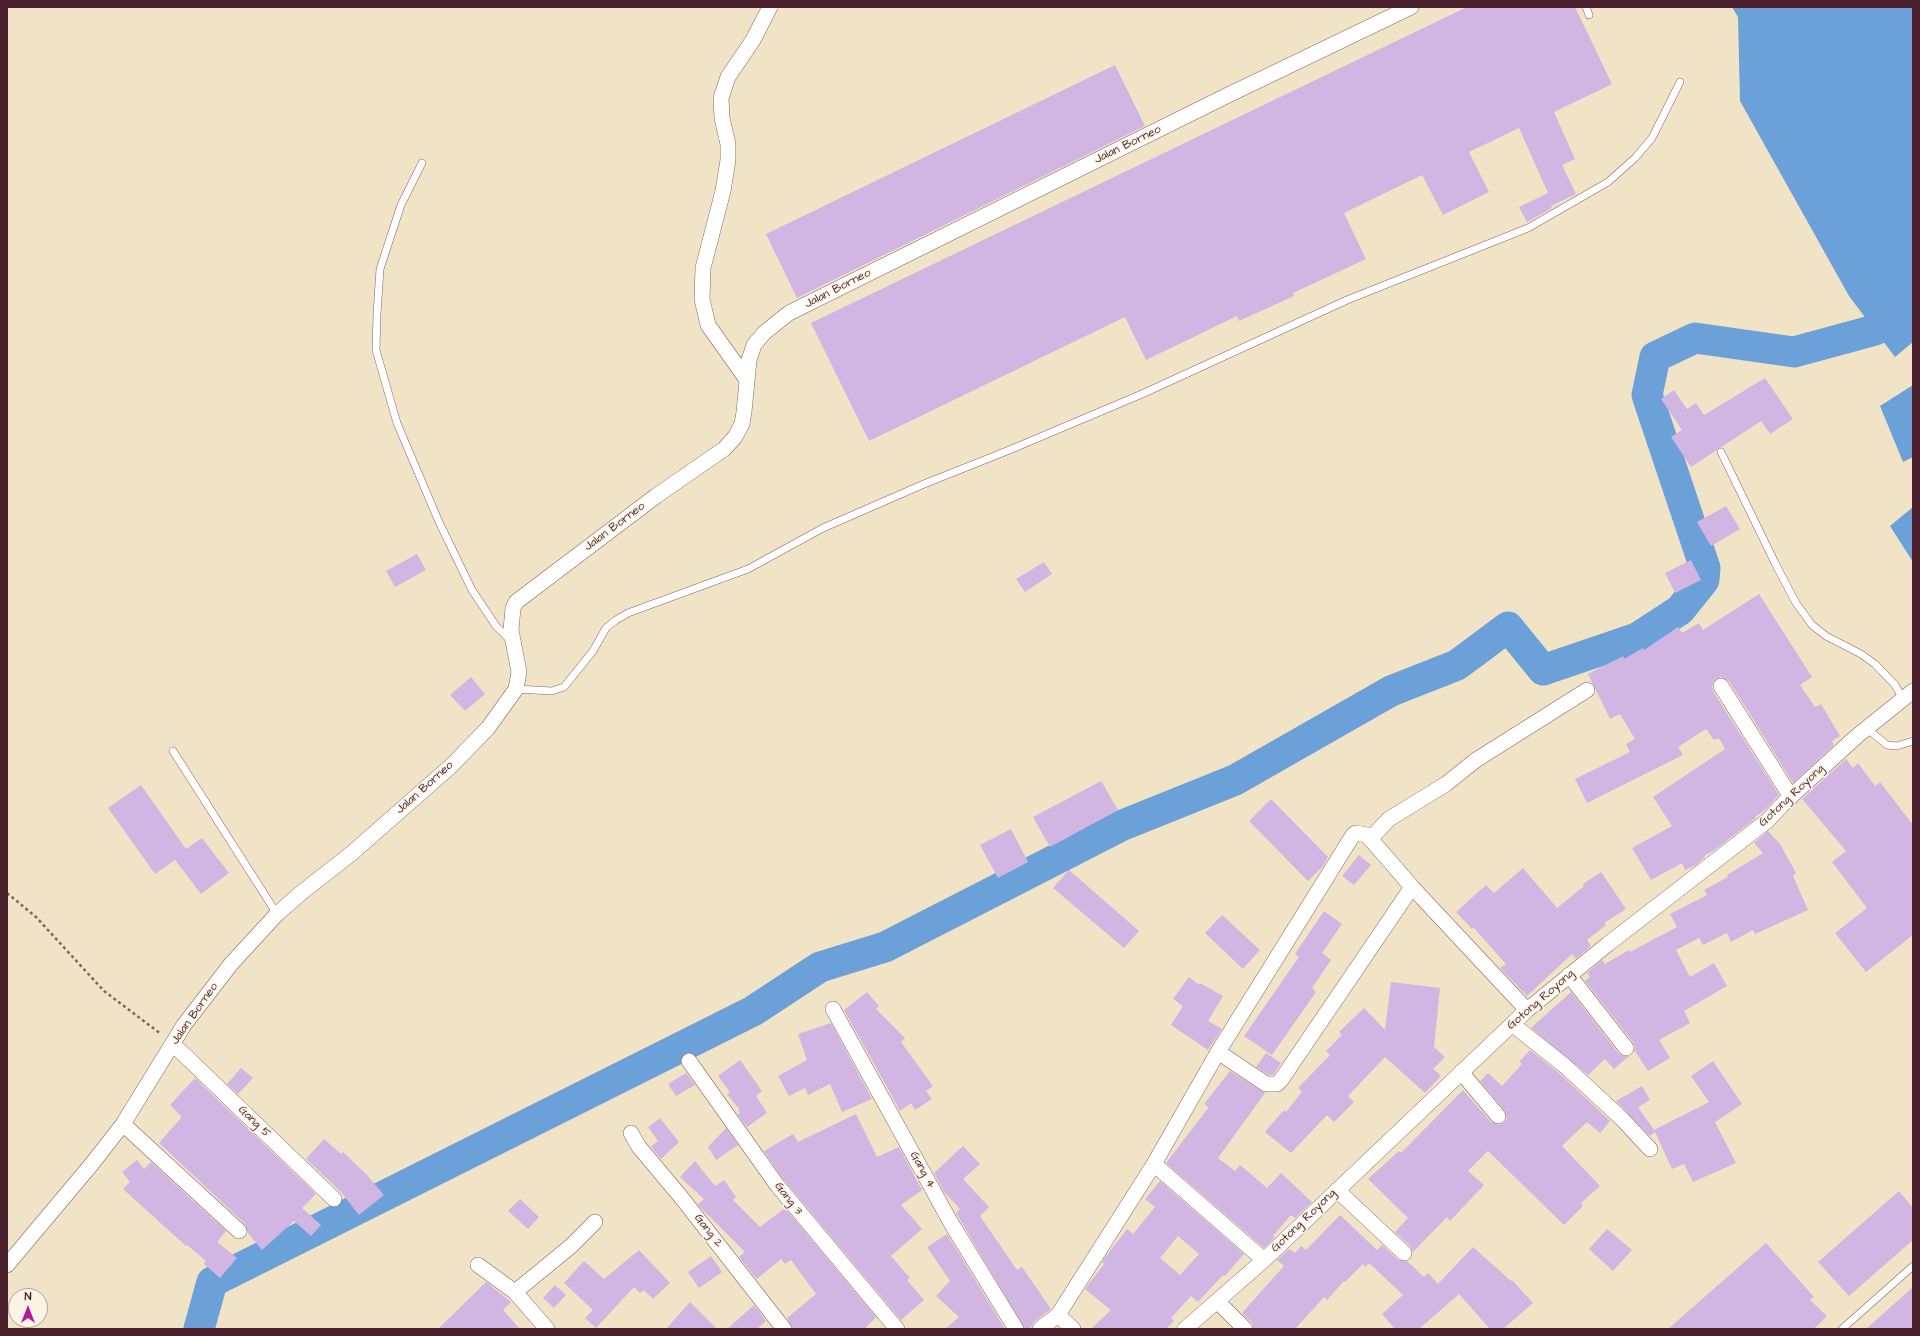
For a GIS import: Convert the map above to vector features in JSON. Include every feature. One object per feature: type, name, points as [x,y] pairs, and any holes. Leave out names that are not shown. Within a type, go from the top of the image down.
[{"type":"street","points":[[747,380],[708,325],[702,299],[703,268],[723,191],[728,160],[728,144],[722,118],[722,98],[728,77],[753,40],[770,7]]},
{"type":"street","name":"Jalan Borneo","points":[[7,1266],[92,1165],[123,1124],[184,1025],[231,964],[277,914],[352,853],[451,766],[488,728],[516,689],[519,672],[511,630],[512,614],[516,602],[656,496],[724,449],[735,438],[742,424],[748,360],[754,345],[764,333],[789,313],[1222,98],[1411,7]]},
{"type":"street","points":[[1721,686],[1791,797]]},
{"type":"street","points":[[1370,840],[1389,819],[1446,784],[1476,760],[1502,743],[1588,690]]},
{"type":"street","name":"Gotong Royong","points":[[1185,1329],[1264,1260],[1527,1010],[1631,925],[1767,821],[1866,728],[1908,695]]},
{"type":"street","points":[[1040,1329],[1058,1315],[1154,1164],[1218,1052],[1356,833],[1364,834],[1370,840],[1412,888],[1527,1010]]},
{"type":"street","points":[[1218,1052],[1266,1084],[1275,1085],[1281,1080],[1412,888]]},
{"type":"street","points":[[1569,975],[1626,1048]]},
{"type":"street","name":"Gang 4","points":[[833,1009],[951,1223],[1016,1329]]},
{"type":"street","points":[[1512,1024],[1565,1066],[1622,1119],[1650,1149]]},
{"type":"street","name":"Gang 5","points":[[173,1044],[334,1199]]},
{"type":"street","name":"Gang 3","points":[[689,1061],[777,1185],[898,1329]]},
{"type":"street","points":[[1461,1072],[1498,1116]]},
{"type":"street","points":[[123,1124],[239,1231]]},
{"type":"street","name":"Gang 2","points":[[630,1133],[639,1147],[681,1196],[784,1329]]},
{"type":"street","points":[[1154,1164],[1264,1260]]},
{"type":"street","points":[[1337,1190],[1404,1253]]},
{"type":"street","points":[[514,1292],[571,1246],[595,1222]]},
{"type":"street","points":[[478,1265],[514,1292],[547,1329]]},
{"type":"street","points":[[1217,1301],[1245,1329]]},
{"type":"street","points":[[1058,1315],[1074,1329]]},
{"type":"lane","points":[[1586,7],[1590,15]]},
{"type":"lane","points":[[516,689],[540,692],[552,691],[564,687],[593,651],[606,628],[628,613],[748,569],[823,528],[924,484],[1142,394],[1347,300],[1528,228],[1608,182],[1635,158],[1652,138],[1680,82]]},
{"type":"lane","points":[[422,163],[401,205],[380,268],[376,350],[397,423],[439,522],[472,590],[496,626],[514,644]]},
{"type":"lane","points":[[1721,452],[1796,603],[1812,625],[1826,636],[1861,654],[1875,664],[1895,685],[1908,695]]},
{"type":"lane","points":[[1866,728],[1887,745],[1897,746],[1913,741]]},
{"type":"lane","points":[[173,751],[277,914]]},
{"type":"lane","points":[[1842,1329],[1913,1266]]},
{"type":"path","points":[[7,893],[36,917],[104,991],[173,1044]]},
{"type":"water","points":[[1732,7],[1913,7],[1913,342],[1895,357],[1849,296],[1740,101],[1738,17]]},
{"type":"water","points":[[1913,385],[1913,457],[1903,462],[1880,406]]},
{"type":"water","points":[[1913,507],[1913,562],[1890,526]]},
{"type":"building","points":[[1467,7],[1575,7],[1612,84],[1554,112],[1575,159],[1562,165],[1576,194],[1551,206],[1552,208],[1527,222],[1519,207],[1548,193],[1519,128],[1469,152],[1489,192],[1443,215],[1422,175],[1344,213],[1366,259],[1293,293],[1294,296],[1239,321],[1237,316],[1146,360],[1125,317],[869,441],[811,323]]},
{"type":"building","points":[[1115,65],[1145,126],[797,298],[766,234]]},
{"type":"building","points":[[1765,378],[1793,419],[1770,434],[1761,421],[1691,467],[1671,437],[1682,430],[1661,399],[1674,390],[1687,409],[1696,403],[1704,415]]},
{"type":"building","points":[[1726,506],[1740,529],[1711,546],[1697,522]]},
{"type":"building","points":[[417,554],[426,570],[395,587],[386,571]]},
{"type":"building","points":[[1691,560],[1701,580],[1675,593],[1665,573]]},
{"type":"building","points":[[1044,562],[1052,574],[1025,592],[1016,579]]},
{"type":"building","points":[[1759,594],[1812,677],[1800,685],[1815,707],[1821,704],[1840,736],[1832,741],[1834,745],[1793,783],[1729,681],[1721,677],[1716,679],[1712,686],[1713,691],[1779,795],[1767,808],[1755,817],[1756,818],[1716,849],[1704,856],[1705,857],[1696,865],[1685,870],[1682,863],[1651,880],[1632,848],[1672,826],[1653,797],[1725,749],[1719,738],[1714,740],[1706,729],[1678,747],[1683,755],[1587,803],[1575,779],[1630,752],[1626,744],[1635,739],[1620,714],[1610,719],[1588,674],[1623,656],[1624,659],[1643,648],[1644,650],[1678,627],[1682,633],[1699,623],[1703,630]]},
{"type":"building","points":[[471,677],[485,694],[465,711],[450,695]]},
{"type":"building","points":[[1846,759],[1853,768],[1858,763],[1875,786],[1880,782],[1913,825],[1913,935],[1866,972],[1835,933],[1867,908],[1832,862],[1846,851],[1802,799]]},
{"type":"building","points":[[1101,781],[1118,810],[1050,847],[1033,817]]},
{"type":"building","points":[[141,785],[186,849],[202,838],[229,873],[201,894],[175,860],[155,874],[108,808]]},
{"type":"building","points":[[1271,799],[1328,857],[1323,866],[1308,881],[1249,821]]},
{"type":"building","points":[[1011,829],[1028,862],[998,878],[980,845]]},
{"type":"building","points":[[1768,831],[1780,844],[1796,873],[1793,876],[1808,910],[1755,934],[1753,930],[1731,942],[1727,933],[1703,945],[1699,938],[1676,950],[1690,977],[1714,963],[1727,986],[1684,1011],[1690,1023],[1659,1040],[1670,1058],[1648,1071],[1635,1051],[1634,1052],[1635,1047],[1633,1042],[1585,981],[1590,977],[1587,973],[1602,960],[1605,964],[1629,950],[1630,952],[1677,927],[1670,914],[1707,895],[1704,890],[1728,877],[1727,875],[1763,853],[1754,843]]},
{"type":"building","points":[[1359,855],[1371,865],[1354,885],[1342,876]]},
{"type":"building","points":[[1523,868],[1557,908],[1584,886],[1583,884],[1601,872],[1626,909],[1604,923],[1606,925],[1587,940],[1591,946],[1576,959],[1572,954],[1527,996],[1500,968],[1506,964],[1473,927],[1472,929],[1456,912],[1486,885],[1494,893]]},
{"type":"building","points":[[1069,870],[1139,931],[1124,948],[1053,888]]},
{"type":"building","points":[[1324,911],[1342,924],[1322,953],[1331,960],[1312,988],[1316,992],[1272,1055],[1244,1036],[1299,957],[1295,954]]},
{"type":"building","points":[[1222,915],[1260,950],[1243,969],[1205,933]]},
{"type":"building","points":[[1189,977],[1199,985],[1200,983],[1223,996],[1208,1021],[1222,1029],[1208,1050],[1171,1025],[1183,1006],[1173,999]]},
{"type":"building","points":[[1391,982],[1440,988],[1434,1047],[1445,1057],[1433,1069],[1441,1076],[1425,1093],[1385,1057],[1348,1096],[1354,1102],[1334,1122],[1327,1115],[1291,1153],[1265,1132],[1284,1110],[1286,1112],[1302,1092],[1298,1088],[1330,1055],[1326,1051],[1342,1035],[1339,1032],[1364,1008],[1385,1030]]},
{"type":"building","points":[[867,992],[879,1006],[876,1009],[905,1038],[901,1042],[933,1086],[926,1091],[932,1099],[915,1110],[911,1103],[900,1111],[844,1010]]},
{"type":"building","points":[[1571,992],[1619,1054],[1629,1056],[1614,1069],[1605,1059],[1588,1075],[1531,1028]]},
{"type":"building","points":[[831,1023],[872,1099],[842,1112],[830,1084],[808,1095],[805,1088],[789,1096],[778,1076],[807,1060],[798,1034]]},
{"type":"building","points":[[1530,1050],[1559,1073],[1610,1121],[1600,1133],[1587,1122],[1562,1146],[1600,1186],[1581,1203],[1583,1206],[1564,1225],[1488,1151],[1468,1171],[1484,1185],[1450,1221],[1447,1217],[1413,1252],[1410,1246],[1395,1232],[1408,1218],[1368,1179],[1399,1151],[1401,1153],[1463,1090],[1491,1122],[1499,1125],[1503,1123],[1507,1119],[1505,1111],[1480,1081],[1488,1073],[1502,1086],[1522,1064],[1519,1062]]},
{"type":"building","points":[[1266,1053],[1281,1063],[1273,1075],[1269,1075],[1256,1067]]},
{"type":"building","points":[[740,1060],[762,1091],[756,1096],[767,1113],[747,1127],[738,1115],[740,1113],[738,1111],[740,1110],[727,1094],[730,1092],[718,1076]]},
{"type":"building","points":[[1713,1061],[1742,1104],[1715,1122],[1736,1163],[1693,1182],[1684,1164],[1672,1169],[1655,1132],[1650,1136],[1616,1101],[1642,1086],[1650,1100],[1638,1107],[1654,1130],[1709,1102],[1691,1076]]},
{"type":"building","points":[[241,1068],[253,1078],[238,1094],[227,1084]]},
{"type":"building","points":[[1230,1071],[1265,1093],[1218,1158],[1235,1171],[1240,1165],[1267,1188],[1281,1173],[1312,1202],[1295,1218],[1291,1215],[1273,1236],[1275,1237],[1264,1248],[1166,1163],[1209,1107],[1204,1104]]},
{"type":"building","points":[[686,1073],[695,1085],[676,1096],[668,1084]]},
{"type":"building","points":[[195,1078],[316,1194],[302,1208],[321,1225],[311,1236],[294,1221],[262,1250],[248,1233],[245,1224],[159,1143],[181,1118],[181,1116],[170,1105]]},
{"type":"building","points":[[856,1114],[877,1157],[899,1147],[922,1190],[901,1205],[922,1229],[891,1256],[910,1278],[907,1280],[924,1300],[901,1320],[784,1180],[764,1151],[793,1134],[798,1142]]},
{"type":"building","points":[[660,1118],[679,1142],[661,1159],[651,1147],[658,1141],[648,1127]]},
{"type":"building","points":[[726,1128],[738,1145],[716,1160],[708,1147]]},
{"type":"building","points":[[324,1139],[341,1154],[343,1152],[367,1175],[384,1195],[359,1215],[341,1192],[306,1159]]},
{"type":"building","points":[[963,1146],[980,1164],[963,1179],[989,1207],[980,1216],[1017,1270],[1022,1267],[1051,1309],[1034,1322],[1030,1329],[1025,1329],[956,1213],[960,1209],[944,1192],[934,1173]]},
{"type":"building","points":[[137,1160],[144,1169],[151,1162],[226,1231],[217,1242],[237,1258],[220,1278],[204,1264],[206,1261],[187,1245],[186,1246],[123,1189],[130,1182],[122,1172]]},
{"type":"building","points":[[695,1161],[715,1186],[724,1180],[736,1197],[733,1200],[760,1227],[785,1208],[876,1317],[864,1329],[793,1329],[787,1318],[816,1294],[791,1260],[785,1264],[781,1259],[757,1279],[739,1257],[745,1252],[700,1207],[698,1204],[704,1199],[680,1177]]},
{"type":"building","points":[[1160,1181],[1244,1254],[1225,1276],[1223,1275],[1198,1302],[1191,1296],[1171,1318],[1174,1321],[1166,1329],[1091,1329],[1111,1310],[1085,1289],[1104,1264],[1102,1262],[1127,1229],[1133,1234],[1155,1207],[1145,1199]],"holes":[[[1178,1236],[1199,1254],[1180,1275],[1160,1258]]]},
{"type":"building","points":[[1899,1191],[1913,1208],[1913,1240],[1849,1296],[1818,1262]]},
{"type":"building","points":[[520,1199],[539,1217],[528,1229],[508,1211]]},
{"type":"building","points":[[1340,1215],[1377,1250],[1382,1245],[1398,1260],[1407,1261],[1424,1277],[1428,1273],[1438,1284],[1473,1247],[1511,1281],[1512,1280],[1533,1303],[1503,1329],[1490,1329],[1459,1294],[1419,1329],[1395,1329],[1382,1314],[1403,1295],[1369,1263],[1365,1267],[1363,1264],[1345,1282],[1344,1281],[1327,1300],[1324,1297],[1295,1329],[1254,1329],[1252,1323],[1242,1313],[1284,1266],[1277,1260],[1289,1249],[1295,1253],[1301,1246],[1306,1250]]},
{"type":"building","points":[[1607,1229],[1632,1250],[1613,1271],[1589,1249]]},
{"type":"building","points":[[947,1234],[1005,1329],[945,1329],[959,1317],[936,1296],[950,1281],[927,1247]]},
{"type":"building","points":[[1766,1243],[1814,1297],[1810,1300],[1827,1316],[1814,1329],[1668,1329]]},
{"type":"building","points":[[639,1250],[670,1283],[653,1299],[644,1290],[640,1293],[634,1287],[596,1328],[585,1318],[593,1310],[564,1283],[584,1261],[604,1279]]},
{"type":"building","points":[[711,1256],[722,1272],[699,1288],[688,1272]]},
{"type":"building","points":[[486,1282],[511,1302],[503,1310],[520,1329],[438,1329]]},
{"type":"building","points":[[555,1285],[566,1295],[554,1308],[543,1298]]},
{"type":"building","points":[[1913,1287],[1913,1329],[1866,1329]]},
{"type":"building","points":[[690,1302],[717,1329],[666,1329]]},
{"type":"building","points":[[754,1305],[766,1321],[757,1329],[727,1329]]},
{"type":"waterway","points":[[199,1329],[212,1282],[753,1011],[820,967],[885,947],[1123,825],[1235,780],[1391,691],[1457,665],[1508,627],[1543,670],[1637,638],[1680,610],[1704,580],[1705,568],[1647,395],[1655,357],[1695,338],[1794,352],[1875,330],[1913,283]]}]
